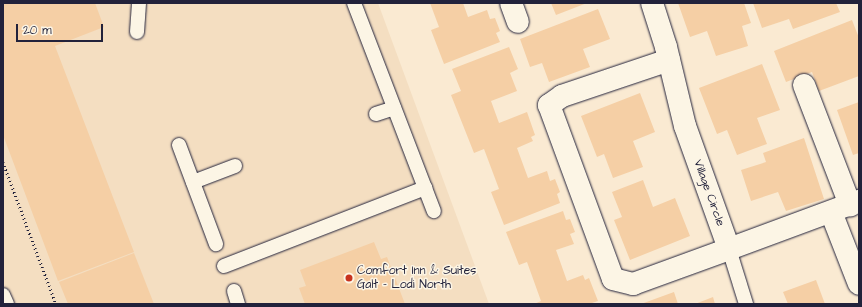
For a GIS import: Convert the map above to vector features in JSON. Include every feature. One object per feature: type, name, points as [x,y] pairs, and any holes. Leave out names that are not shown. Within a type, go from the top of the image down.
[{"type":"street","name":"Village Circle","points":[[652,3],[669,60],[685,126],[729,249]]},
{"type":"street","points":[[669,60],[562,96],[549,105],[613,279],[633,284],[847,206]]},
{"type":"street","points":[[804,85],[847,206],[859,284]]},
{"type":"lane","points":[[137,32],[139,3]]},
{"type":"lane","points":[[354,3],[434,211]]},
{"type":"lane","points":[[376,114],[394,108]]},
{"type":"lane","points":[[179,144],[216,244]]},
{"type":"lane","points":[[193,182],[235,166]]},
{"type":"lane","points":[[224,266],[425,188]]},
{"type":"lane","points":[[729,249],[746,304]]},
{"type":"lane","points":[[234,290],[238,304]]},
{"type":"path","points":[[3,162],[56,304]]},
{"type":"shaded area","points":[[3,3],[378,3],[489,304],[3,304]]},
{"type":"building","points":[[3,3],[95,3],[104,27],[55,46],[134,252],[58,281],[3,135]]},
{"type":"building","points":[[430,3],[463,3],[468,17],[487,10],[490,19],[495,18],[500,31],[496,33],[500,42],[444,64],[431,30],[439,27]]},
{"type":"building","points":[[551,3],[587,3],[556,15]]},
{"type":"building","points":[[678,3],[744,3],[751,23],[742,26],[748,46],[716,56],[707,31],[690,37]]},
{"type":"building","points":[[753,3],[836,3],[840,12],[793,29],[789,19],[762,28]]},
{"type":"building","points":[[598,9],[610,39],[583,49],[590,67],[549,82],[542,63],[530,67],[520,39]]},
{"type":"building","points":[[852,20],[859,38],[859,76],[819,91],[812,72],[786,82],[774,51]]},
{"type":"building","points":[[509,47],[518,69],[510,73],[517,91],[491,101],[499,123],[527,112],[535,135],[531,137],[533,141],[517,148],[528,178],[547,171],[550,181],[555,179],[560,192],[557,194],[560,203],[504,225],[491,192],[499,189],[484,149],[474,153],[451,95],[461,91],[452,69]]},
{"type":"building","points":[[762,64],[780,110],[757,118],[767,144],[737,155],[727,130],[717,134],[699,88]]},
{"type":"building","points":[[640,93],[655,132],[633,141],[643,167],[613,178],[604,154],[597,157],[581,116]]},
{"type":"building","points":[[859,102],[859,153],[853,155],[837,110]]},
{"type":"building","points":[[804,138],[824,199],[786,211],[778,192],[751,201],[741,170],[766,162],[763,153]]},
{"type":"building","points":[[643,180],[653,207],[675,198],[690,236],[630,260],[614,220],[622,217],[612,192]]},
{"type":"building","points":[[563,211],[566,220],[570,219],[575,232],[570,234],[574,244],[556,250],[567,281],[583,275],[585,280],[589,278],[598,301],[589,304],[534,304],[541,301],[527,262],[519,265],[506,232]]},
{"type":"building","name":"Comfort Inn & Suites Galt - Lodi North","points":[[374,242],[381,259],[387,257],[405,304],[305,304],[299,288],[306,286],[300,270]]},
{"type":"building","points":[[134,253],[154,304],[68,304],[59,282]]},
{"type":"building","points":[[816,280],[825,304],[788,304],[783,292]]},
{"type":"building","points":[[674,292],[678,304],[641,304]]},
{"type":"building","points":[[713,297],[715,304],[695,304]]},
{"type":"place","name":"Comfort Inn & Suites Galt - Lodi North","points":[[349,278]]}]
